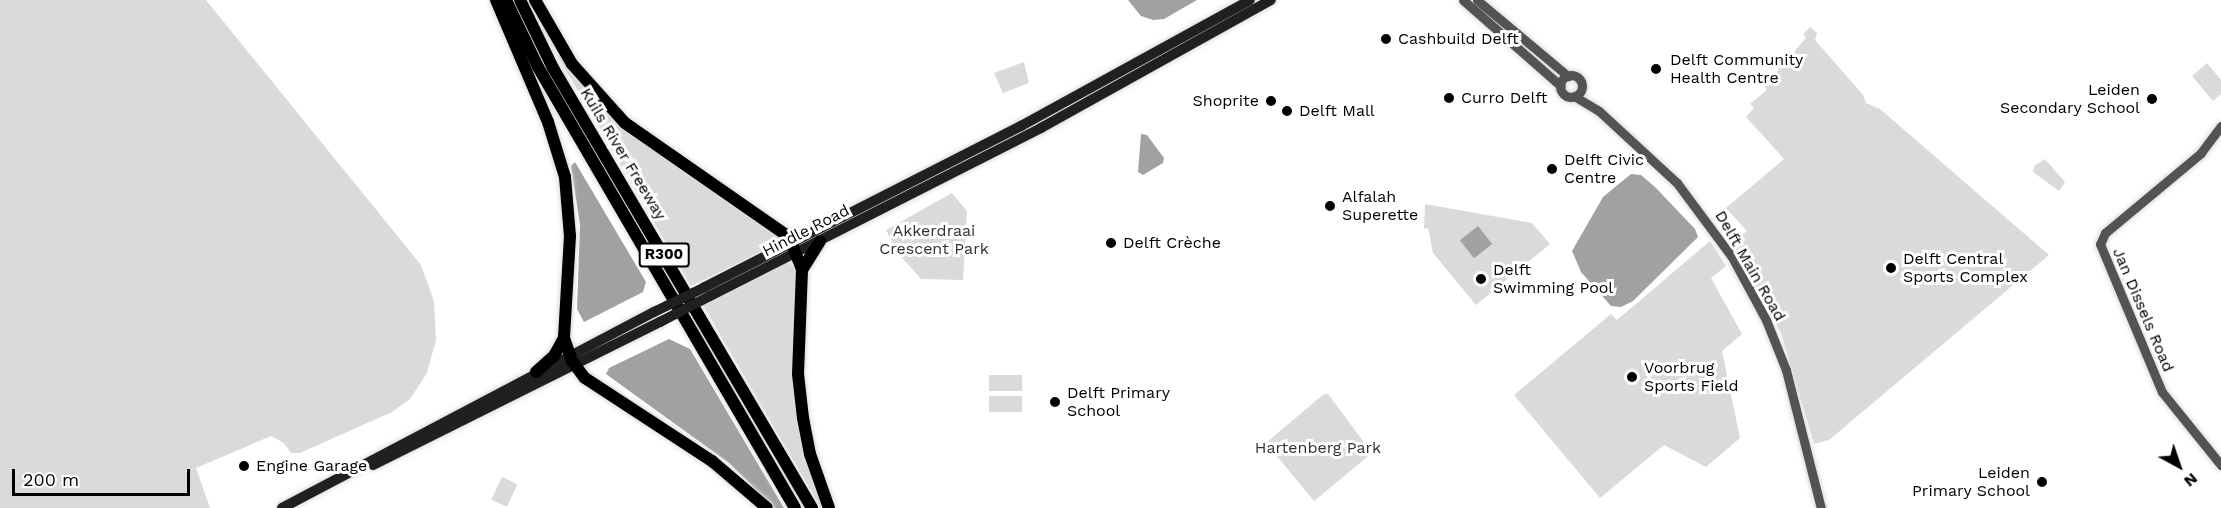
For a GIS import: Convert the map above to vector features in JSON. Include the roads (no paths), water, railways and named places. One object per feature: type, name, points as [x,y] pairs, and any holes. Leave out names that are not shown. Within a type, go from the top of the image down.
[{"type":"highway","points":[[496,0],[548,122],[564,177],[570,236],[564,338],[572,360],[585,378],[712,461],[767,508]]},
{"type":"highway","name":"Kuils River Freeway","points":[[506,0],[543,77],[795,508]]},
{"type":"highway","name":"Kuils River Freeway","points":[[520,0],[553,68],[812,508]]},
{"type":"highway","points":[[535,0],[572,64],[610,110],[643,138],[784,231],[794,248],[802,270],[800,401],[810,454],[829,508]]},
{"type":"highway","points":[[802,270],[820,241]]},
{"type":"highway","points":[[536,372],[554,356],[564,338]]},
{"type":"main road","name":"Hindle Road","points":[[347,474],[794,248],[1063,104],[1250,0]]},
{"type":"main road","name":"Hindle Road","points":[[794,248],[820,241],[1041,128],[1271,0]]},
{"type":"main road","name":"Hindle Road","points":[[282,508],[299,504],[347,474],[536,372],[572,360]]},
{"type":"street","points":[[1463,0],[1561,86],[1564,94],[1574,96],[1582,87],[1578,77],[1568,76],[1477,0]]},
{"type":"street","points":[[1561,86],[1568,76]]},
{"type":"street","name":"Delft Main Road","points":[[1582,87],[1599,111],[1690,197],[1749,288],[1786,370],[1821,508]]},
{"type":"street","name":"Delft Main Road","points":[[1574,96],[1599,111]]},
{"type":"street","name":"Jan Dissels Road","points":[[2221,126],[2201,153],[2105,233],[2100,244],[2162,392],[2221,465]]},
{"type":"place","name":"Cashbuild Delft","points":[[1386,39]]},
{"type":"place","name":"Delft Community Health Centre","points":[[1656,69]]},
{"type":"place","name":"Curro Delft","points":[[1449,98]]},
{"type":"place","name":"Leiden Secondary School","points":[[2152,99]]},
{"type":"place","name":"Shoprite","points":[[1271,101]]},
{"type":"place","name":"Delft Mall","points":[[1287,111]]},
{"type":"place","name":"Delft Civic Centre","points":[[1552,169]]},
{"type":"place","name":"Alfalah Superette","points":[[1330,206]]},
{"type":"place","name":"Delft Crèche","points":[[1111,243]]},
{"type":"place","name":"Delft Central Sports Complex","points":[[1891,268]]},
{"type":"place","name":"Delft Swimming Pool","points":[[1481,279]]},
{"type":"place","name":"Voorbrug Sports Field","points":[[1632,377]]},
{"type":"place","name":"Delft Primary School","points":[[1055,402]]},
{"type":"place","name":"Engine Garage","points":[[244,466]]},
{"type":"place","name":"Leiden Primary School","points":[[2042,482]]},
{"type":"park label","name":"Akkerdraai Crescent Park","points":[[934,240]]},
{"type":"park label","name":"Hartenberg Park","points":[[1318,448]]}]
